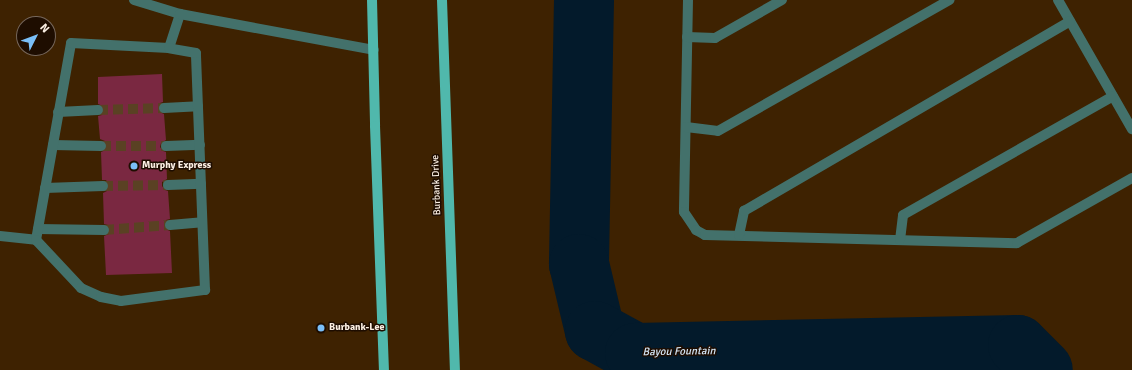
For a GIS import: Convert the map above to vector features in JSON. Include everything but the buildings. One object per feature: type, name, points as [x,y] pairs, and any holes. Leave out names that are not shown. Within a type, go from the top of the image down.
[{"type":"main road","points":[[372,0],[384,370]]},
{"type":"main road","name":"Burbank Drive","points":[[442,0],[455,370]]},
{"type":"street","points":[[134,0],[180,14],[374,50]]},
{"type":"street","points":[[688,0],[684,212],[696,230],[705,235],[1016,242],[1132,178]]},
{"type":"street","points":[[687,37],[715,38],[782,0]]},
{"type":"street","points":[[686,127],[718,132],[950,0]]},
{"type":"street","points":[[1058,0],[1132,129]]},
{"type":"street","points":[[169,48],[180,14]]},
{"type":"street","points":[[739,235],[744,211],[1070,21]]},
{"type":"street","points":[[0,236],[36,240],[81,288],[102,297],[121,301],[205,290],[196,53],[169,48],[71,43],[36,240]]},
{"type":"street","points":[[900,240],[903,215],[1114,96]]},
{"type":"street","points":[[164,108],[198,106]]},
{"type":"street","points":[[58,112],[98,110]]},
{"type":"street","points":[[53,145],[101,146]]},
{"type":"street","points":[[166,146],[200,145]]},
{"type":"street","points":[[168,185],[201,184]]},
{"type":"street","points":[[45,188],[102,186]]},
{"type":"street","points":[[170,225],[202,222]]},
{"type":"street","points":[[38,229],[104,230]]},
{"type":"waterway","name":"Bayou Fountain","points":[[584,0],[579,264],[595,331],[635,353],[1018,345],[1043,370]]},
{"type":"tunnel","points":[[98,110],[164,108]]},
{"type":"tunnel","points":[[101,146],[166,146]]},
{"type":"tunnel","points":[[103,186],[168,185]]},
{"type":"tunnel","points":[[104,230],[170,225]]},
{"type":"place","name":"Murphy Express","points":[[134,166]]},
{"type":"place","name":"Burbank-Lee","points":[[321,328]]}]
